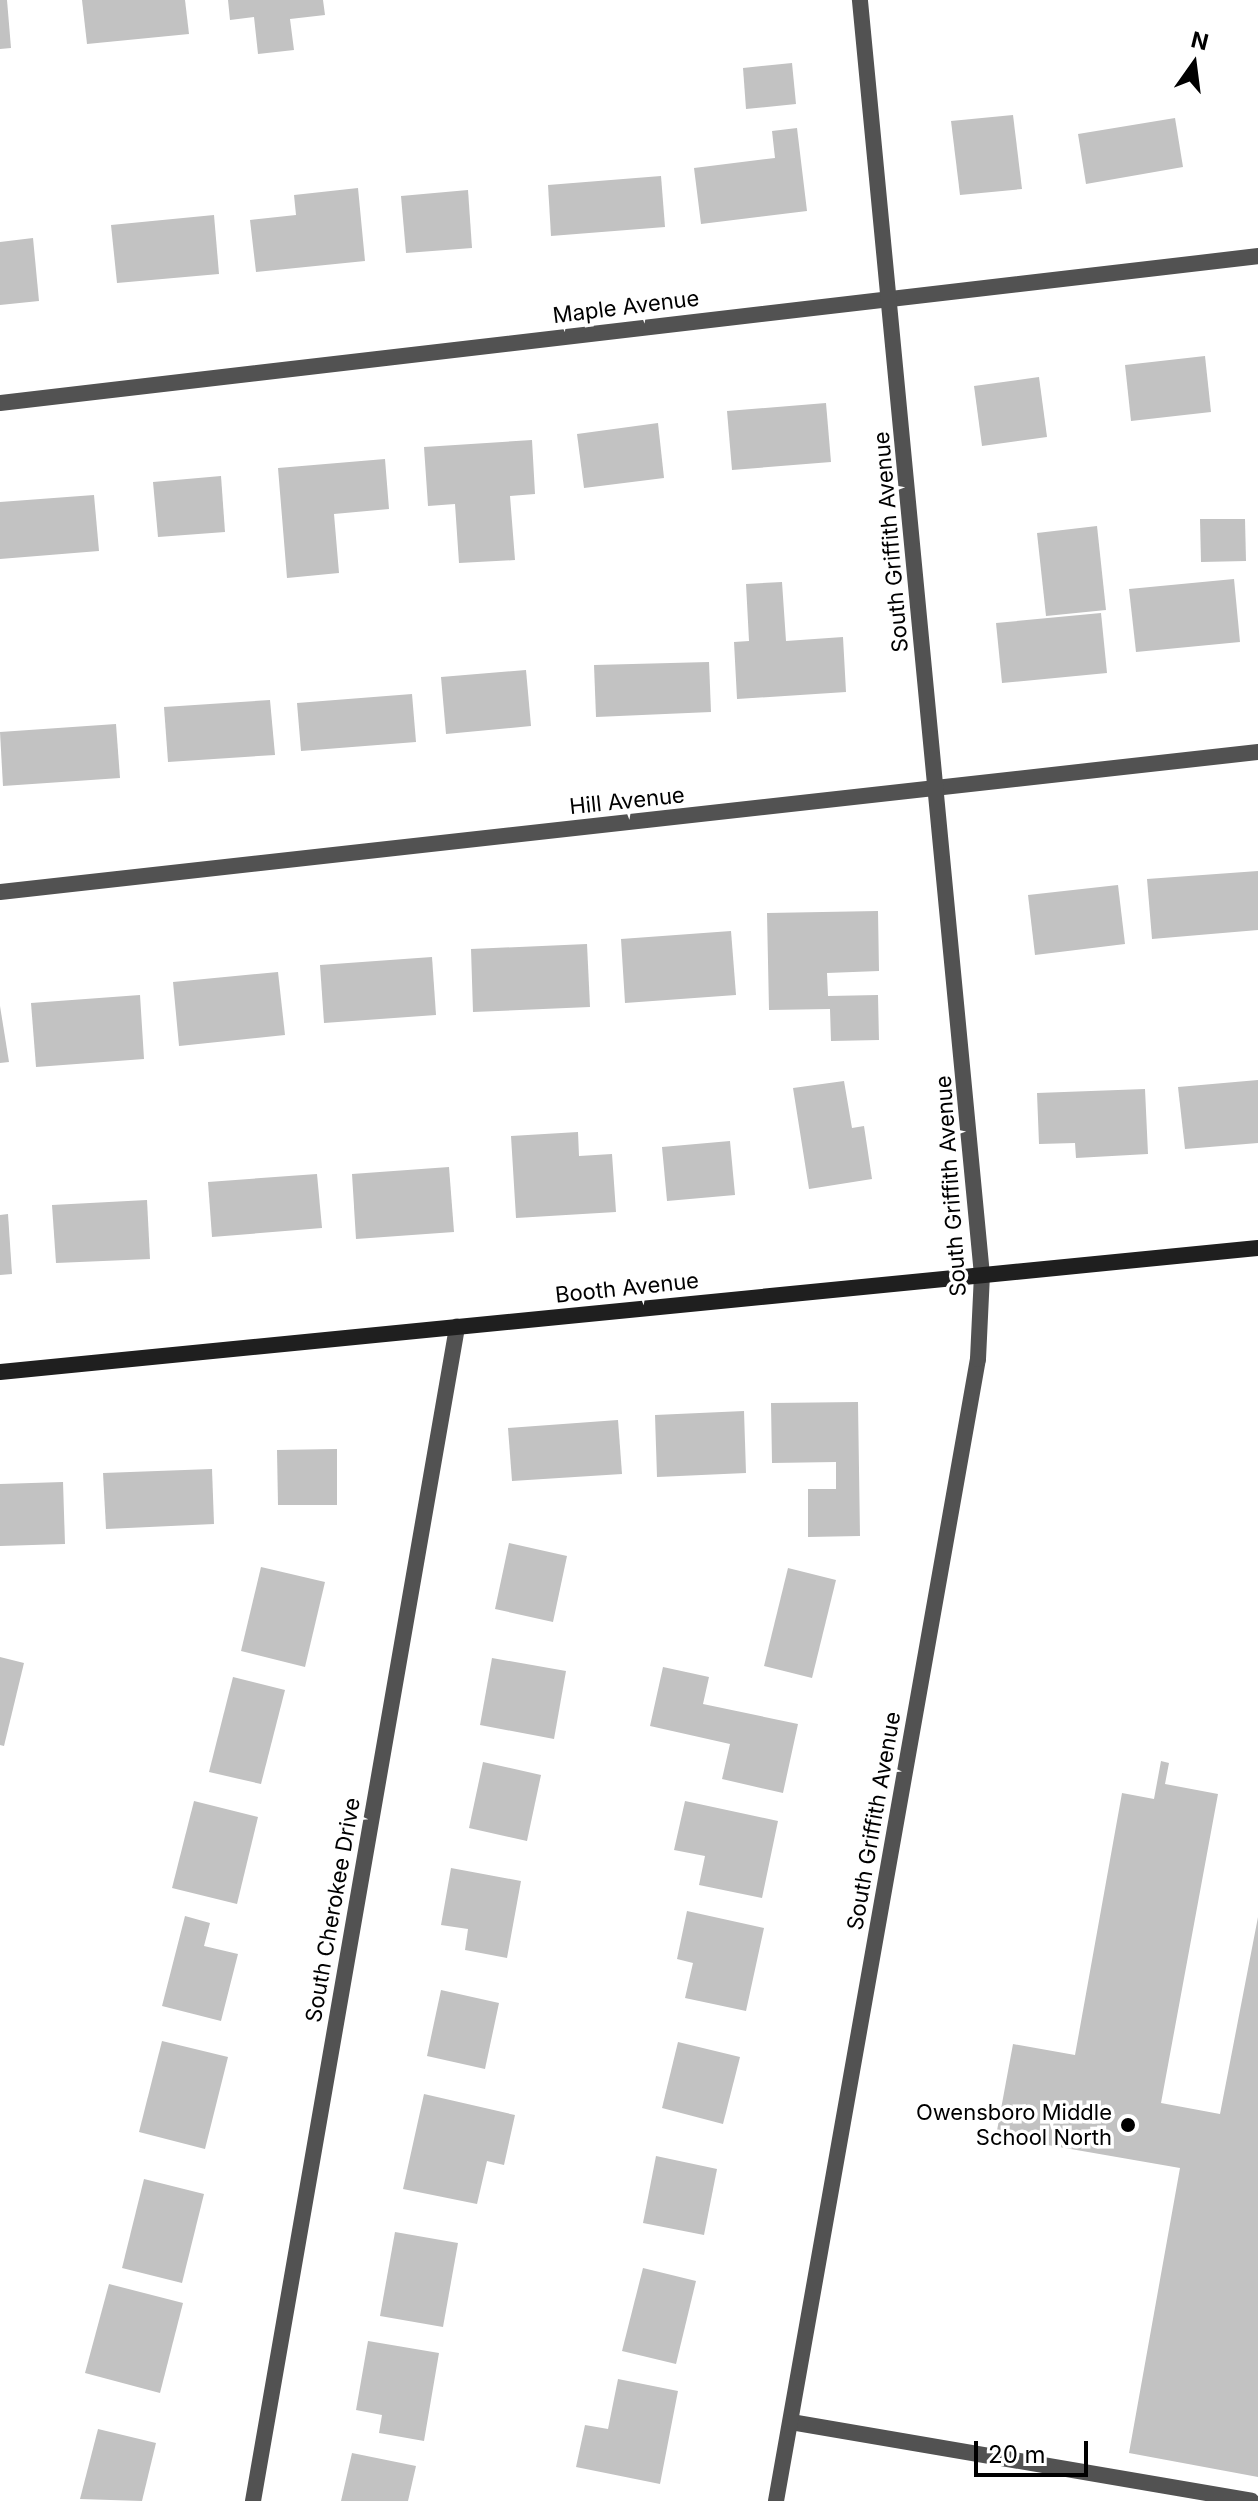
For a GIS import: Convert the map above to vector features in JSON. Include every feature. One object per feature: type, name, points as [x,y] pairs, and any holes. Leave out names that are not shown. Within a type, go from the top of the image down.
[{"type":"street","name":"South Griffith Avenue","points":[[776,2501],[978,1359],[982,1275],[891,296],[860,0]]},
{"type":"street","name":"Maple Avenue","points":[[0,403],[891,296],[1258,256]]},
{"type":"street","name":"Hill Avenue","points":[[0,892],[1258,752]]},
{"type":"street","name":"Booth Avenue","points":[[0,1372],[1258,1248]]},
{"type":"street","name":"South Cherokee Drive","points":[[253,2501],[457,1327]]},
{"type":"street","points":[[791,2422],[1251,2501]]},
{"type":"building","points":[[0,0],[7,0],[11,48],[0,49]]},
{"type":"building","points":[[82,0],[185,0],[189,34],[87,44]]},
{"type":"building","points":[[228,0],[323,0],[325,15],[290,19],[294,50],[258,54],[254,17],[230,20]]},
{"type":"building","points":[[792,63],[796,104],[746,109],[743,68]]},
{"type":"building","points":[[1013,115],[1022,189],[960,195],[951,121]]},
{"type":"building","points":[[1175,118],[1183,167],[1086,184],[1078,134]]},
{"type":"building","points":[[797,128],[807,211],[701,224],[694,168],[775,158],[772,131]]},
{"type":"building","points":[[661,176],[665,227],[551,236],[548,185]]},
{"type":"building","points":[[358,188],[365,261],[256,272],[250,220],[296,215],[294,195]]},
{"type":"building","points":[[468,190],[472,248],[406,253],[401,196]]},
{"type":"building","points":[[214,215],[219,274],[117,283],[111,225]]},
{"type":"building","points":[[33,238],[39,301],[0,305],[0,242]]},
{"type":"building","points":[[1205,356],[1211,412],[1131,421],[1125,365]]},
{"type":"building","points":[[1039,377],[1047,437],[982,446],[974,386]]},
{"type":"building","points":[[826,403],[831,462],[732,470],[727,411]]},
{"type":"building","points":[[658,423],[664,478],[584,488],[577,434]]},
{"type":"building","points":[[532,440],[535,494],[510,496],[515,560],[459,563],[455,504],[428,506],[424,447]]},
{"type":"building","points":[[385,459],[389,509],[334,514],[339,573],[287,578],[278,468]]},
{"type":"building","points":[[221,476],[225,532],[158,537],[153,482]]},
{"type":"building","points":[[94,495],[99,551],[0,559],[0,502]]},
{"type":"building","points":[[1200,519],[1245,519],[1246,561],[1201,562]]},
{"type":"building","points":[[1097,526],[1106,610],[1046,616],[1037,533]]},
{"type":"building","points":[[1234,579],[1240,642],[1136,652],[1129,589]]},
{"type":"building","points":[[782,582],[786,641],[843,637],[846,692],[737,699],[734,642],[749,641],[746,584]]},
{"type":"building","points":[[1101,613],[1107,673],[1002,683],[996,623]]},
{"type":"building","points":[[709,662],[711,712],[596,717],[594,665]]},
{"type":"building","points":[[526,670],[531,726],[446,734],[441,677]]},
{"type":"building","points":[[412,694],[416,742],[301,751],[297,703]]},
{"type":"building","points":[[270,700],[275,755],[168,762],[164,707]]},
{"type":"building","points":[[116,724],[120,778],[3,786],[0,732]]},
{"type":"building","points":[[1258,871],[1258,930],[1152,939],[1147,879]]},
{"type":"building","points":[[1118,885],[1125,944],[1035,955],[1028,895]]},
{"type":"building","points":[[878,911],[879,971],[827,973],[828,996],[878,995],[879,1040],[831,1041],[830,1009],[769,1010],[767,913]]},
{"type":"building","points":[[731,931],[736,995],[625,1003],[621,939]]},
{"type":"building","points":[[587,944],[590,1007],[473,1012],[471,949]]},
{"type":"building","points":[[432,957],[436,1015],[324,1023],[320,965]]},
{"type":"building","points":[[278,972],[285,1035],[179,1046],[173,982]]},
{"type":"building","points":[[140,995],[144,1059],[36,1067],[31,1003]]},
{"type":"building","points":[[0,1006],[9,1062],[0,1063]]},
{"type":"building","points":[[1258,1080],[1258,1143],[1185,1149],[1178,1087]]},
{"type":"building","points":[[844,1081],[852,1128],[864,1126],[872,1179],[809,1189],[793,1088]]},
{"type":"building","points":[[1145,1089],[1148,1154],[1076,1158],[1075,1143],[1039,1144],[1037,1093]]},
{"type":"building","points":[[578,1132],[579,1156],[612,1154],[616,1212],[516,1218],[511,1136]]},
{"type":"building","points":[[730,1141],[735,1195],[667,1201],[662,1147]]},
{"type":"building","points":[[449,1167],[454,1232],[356,1239],[352,1174]]},
{"type":"building","points":[[317,1174],[322,1228],[212,1237],[208,1182]]},
{"type":"building","points":[[147,1200],[150,1259],[56,1263],[52,1205]]},
{"type":"building","points":[[8,1214],[12,1274],[0,1275],[0,1215]]},
{"type":"building","points":[[858,1402],[860,1536],[808,1537],[808,1489],[836,1489],[836,1462],[772,1463],[771,1403]]},
{"type":"building","points":[[744,1411],[746,1473],[657,1477],[655,1415]]},
{"type":"building","points":[[618,1420],[622,1474],[512,1481],[508,1428]]},
{"type":"building","points":[[337,1449],[337,1505],[278,1505],[277,1450]]},
{"type":"building","points":[[212,1469],[214,1524],[106,1529],[103,1473]]},
{"type":"building","points":[[63,1482],[65,1544],[0,1546],[0,1484]]},
{"type":"building","points":[[509,1543],[567,1556],[553,1622],[495,1609]]},
{"type":"building","points":[[261,1567],[325,1582],[305,1667],[241,1651]]},
{"type":"building","points":[[788,1568],[836,1580],[812,1678],[764,1666]]},
{"type":"building","points":[[0,1657],[24,1663],[4,1746],[0,1745]]},
{"type":"building","points":[[492,1658],[566,1671],[554,1739],[480,1725]]},
{"type":"building","points":[[663,1667],[709,1677],[703,1704],[798,1724],[783,1793],[722,1779],[730,1744],[650,1726]]},
{"type":"building","points":[[233,1677],[285,1690],[261,1784],[209,1772]]},
{"type":"building","name":"Owensboro Middle School North","points":[[1161,1761],[1169,1763],[1165,1784],[1218,1794],[1161,2103],[1220,2114],[1258,1917],[1258,2477],[1129,2453],[1180,2168],[996,2136],[1013,2044],[1075,2055],[1122,1793],[1154,1799]]},
{"type":"building","points":[[483,1762],[541,1775],[527,1841],[469,1828]]},
{"type":"building","points":[[194,1801],[258,1817],[237,1904],[172,1888]]},
{"type":"building","points":[[685,1801],[778,1821],[762,1898],[699,1885],[705,1856],[674,1850]]},
{"type":"building","points":[[451,1868],[521,1881],[507,1958],[465,1950],[468,1929],[441,1925]]},
{"type":"building","points":[[687,1911],[764,1928],[746,2011],[685,1998],[693,1963],[677,1959]]},
{"type":"building","points":[[185,1916],[210,1923],[204,1946],[238,1954],[221,2021],[162,2006]]},
{"type":"building","points":[[441,1990],[499,2003],[485,2069],[427,2056]]},
{"type":"building","points":[[162,2041],[228,2057],[205,2149],[139,2132]]},
{"type":"building","points":[[678,2042],[740,2057],[723,2124],[662,2108]]},
{"type":"building","points":[[424,2094],[515,2115],[504,2165],[487,2161],[477,2204],[403,2189]]},
{"type":"building","points":[[656,2156],[717,2169],[704,2235],[643,2223]]},
{"type":"building","points":[[144,2179],[204,2194],[182,2283],[122,2268]]},
{"type":"building","points":[[395,2232],[458,2243],[443,2327],[380,2316]]},
{"type":"building","points":[[643,2268],[696,2281],[676,2364],[622,2351]]},
{"type":"building","points":[[109,2284],[183,2303],[160,2393],[85,2373]]},
{"type":"building","points":[[368,2341],[439,2353],[424,2441],[379,2433],[382,2415],[356,2410]]},
{"type":"building","points":[[618,2379],[678,2391],[660,2484],[576,2467],[585,2425],[608,2429]]},
{"type":"building","points":[[98,2429],[156,2443],[142,2501],[80,2499]]},
{"type":"building","points":[[352,2453],[416,2466],[408,2501],[341,2501]]},
{"type":"place","name":"Owensboro Middle School North","points":[[1128,2125]]}]
